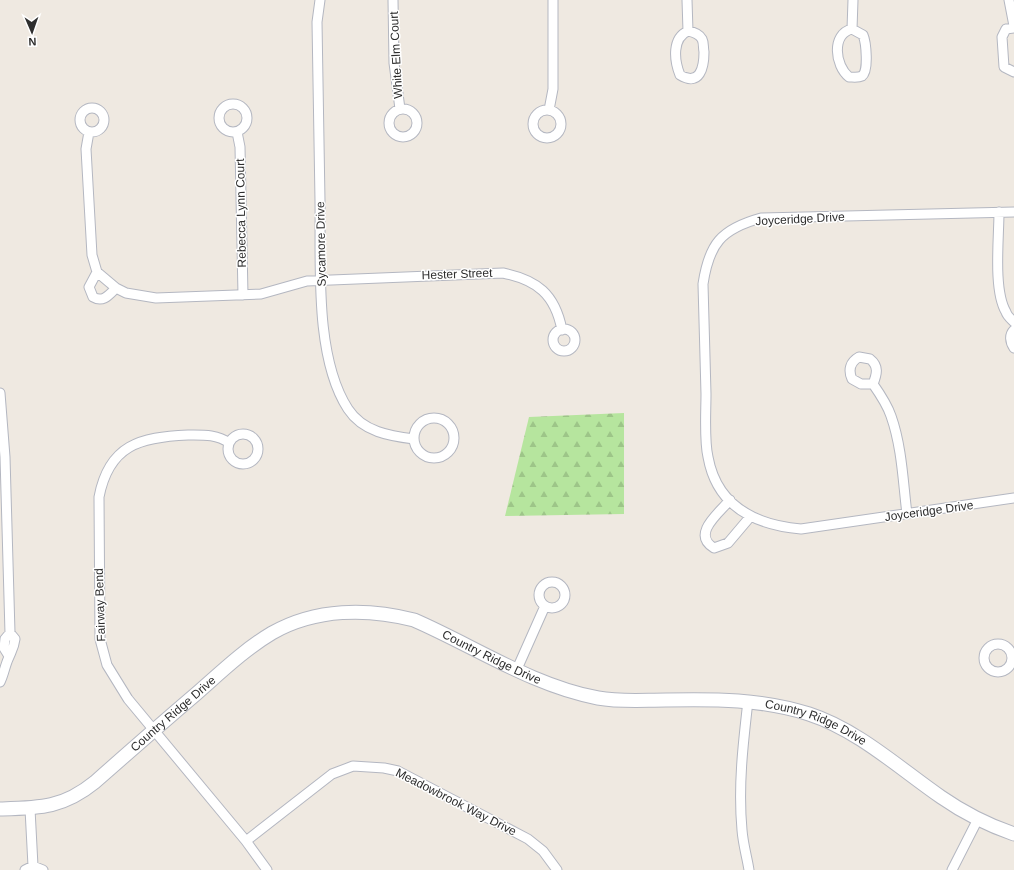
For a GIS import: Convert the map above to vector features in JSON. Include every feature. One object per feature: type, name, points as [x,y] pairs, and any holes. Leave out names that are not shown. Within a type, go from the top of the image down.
[{"type":"street","name":"Sycamore Drive","points":[[320,0],[317,22],[321,280],[324,341],[340,393],[348,410],[359,421],[375,431],[392,436],[414,439]]},
{"type":"street","name":"White Elm Court","points":[[393,0],[394,63],[400,109]]},
{"type":"street","points":[[549,110],[553,89],[553,0]]},
{"type":"street","points":[[687,0],[688,31]]},
{"type":"street","points":[[852,29],[853,0]]},
{"type":"street","points":[[1009,0],[1014,27],[1006,30],[1002,37],[1004,67],[1014,72]]},
{"type":"street","points":[[852,29],[863,35],[866,44],[866,66],[862,76],[849,77],[840,67],[838,42],[843,33],[852,29]]},
{"type":"street","points":[[688,31],[698,34],[703,42],[704,63],[698,76],[689,78],[680,75],[678,71],[676,44],[680,36],[688,31]]},
{"type":"street","points":[[89,132],[86,149],[92,255],[97,272],[116,288],[101,300],[93,297],[89,287],[97,272]]},
{"type":"street","name":"Rebecca Lynn Court","points":[[237,132],[240,147],[243,295]]},
{"type":"street","points":[[999,212],[998,256],[1001,299],[1006,313],[1014,322]]},
{"type":"street","name":"Joyceridge Drive","points":[[1014,212],[761,218],[741,224],[726,232],[708,257],[703,284],[708,457],[720,489],[730,500],[750,517],[780,527],[801,529],[1014,498]]},
{"type":"street","name":"Hester Street","points":[[116,288],[126,293],[156,298],[243,295],[261,294],[297,283],[321,280],[503,272],[526,279],[547,294],[560,315],[562,330]]},
{"type":"street","points":[[1014,330],[1011,337],[1014,348]]},
{"type":"street","points":[[873,384],[887,406],[894,423],[907,514]]},
{"type":"street","points":[[0,392],[5,457],[10,633],[5,639],[4,648],[9,656],[0,682]]},
{"type":"street","points":[[432,418],[445,422],[453,432],[454,439],[453,445],[447,454],[431,458],[417,448],[414,439],[417,429],[421,423],[432,418]]},
{"type":"street","name":"Fairway Bend","points":[[229,442],[223,438],[204,435],[156,437],[141,441],[129,447],[112,463],[101,485],[98,510],[100,639],[103,654],[110,671],[128,699],[246,841],[267,870]]},
{"type":"street","points":[[730,500],[706,528],[704,537],[707,544],[714,548],[728,543],[750,517]]},
{"type":"street","points":[[517,669],[545,606]]},
{"type":"street","name":"Country Ridge Drive","points":[[0,809],[46,807],[75,797],[95,782],[222,672],[273,633],[290,624],[328,614],[363,611],[392,614],[414,620],[562,689],[616,701],[727,699],[748,701],[766,703],[811,714],[839,727],[868,744],[943,798],[978,819],[1014,834]]},
{"type":"street","points":[[748,701],[741,754],[740,786],[742,832],[749,870]]},
{"type":"street","name":"Meadowbrook Way Drive","points":[[246,841],[332,774],[353,766],[378,767],[398,772],[528,838],[543,851],[557,870]]},
{"type":"street","points":[[30,808],[29,868],[43,870]]},
{"type":"street","points":[[952,870],[978,819]]},
{"type":"green space","points":[[624,413],[624,514],[505,516],[529,417]]}]
